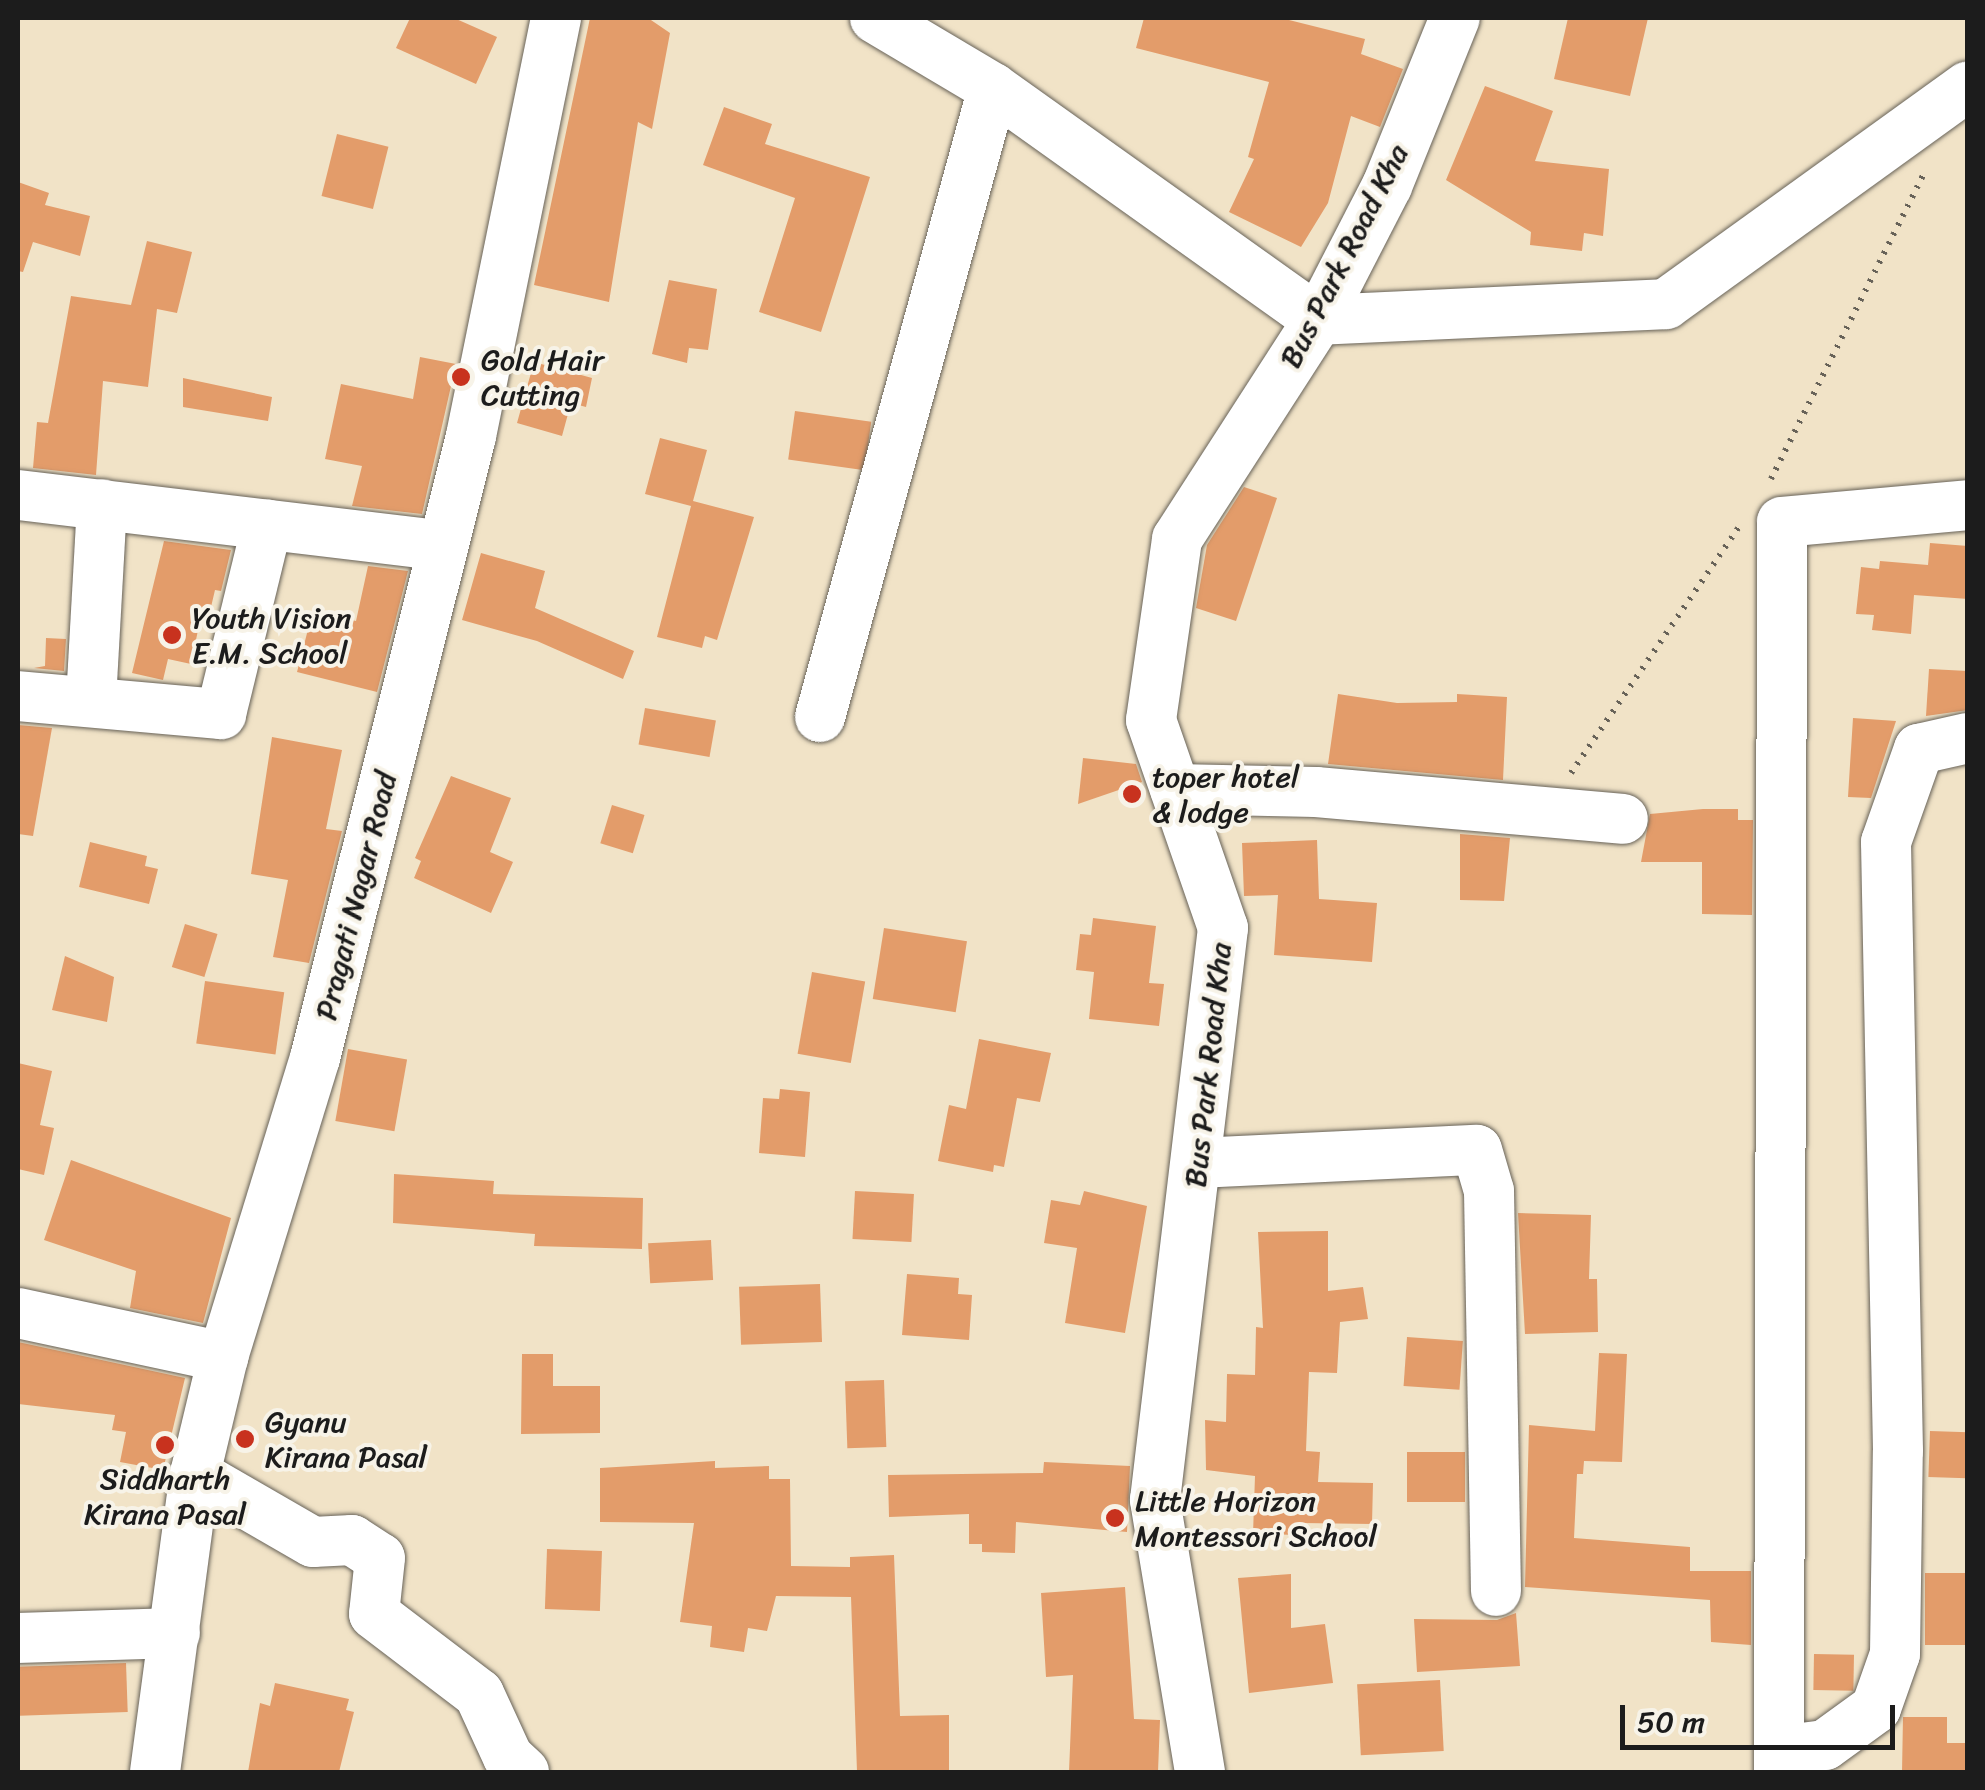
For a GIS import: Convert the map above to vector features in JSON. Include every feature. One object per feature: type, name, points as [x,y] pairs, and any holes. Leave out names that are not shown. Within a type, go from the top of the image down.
[{"type":"street","name":"Pragati Nagar Road","points":[[155,1772],[195,1474],[224,1356],[315,1058],[443,546],[556,18]]},
{"type":"street","points":[[875,18],[992,88],[1318,320],[1666,304],[1968,86]]},
{"type":"street","name":"Bus Park Road Kha","points":[[1200,1772],[1155,1500],[1223,928],[1151,720],[1177,540],[1318,320],[1386,186],[1455,18]]},
{"type":"street","points":[[820,716],[992,88]]},
{"type":"street","points":[[18,494],[443,546]]},
{"type":"street","points":[[91,701],[102,504]]},
{"type":"street","points":[[1968,505],[1782,522],[1779,1762],[1826,1745],[1876,1708],[1895,1654],[1898,1451],[1886,842],[1918,749],[1968,738]]},
{"type":"street","points":[[18,696],[222,714],[267,525]]},
{"type":"street","points":[[1176,789],[1316,792],[1623,819]]},
{"type":"street","points":[[1197,1164],[1477,1150],[1489,1192],[1496,1591]]},
{"type":"street","points":[[18,1313],[224,1356]]},
{"type":"street","points":[[195,1474],[313,1542],[352,1540],[380,1558],[374,1614],[479,1694],[508,1757],[524,1772]]},
{"type":"street","points":[[18,1638],[174,1633]]},
{"type":"path","points":[[1759,498],[1781,465],[1933,156]]},
{"type":"path","points":[[1542,814],[1748,514]]},
{"type":"building","points":[[410,18],[454,18],[497,37],[476,84],[396,48]]},
{"type":"building","points":[[590,18],[648,18],[670,33],[652,129],[638,122],[609,302],[534,285]]},
{"type":"building","points":[[1144,18],[1281,18],[1365,39],[1361,54],[1403,69],[1380,127],[1351,116],[1328,203],[1301,247],[1229,212],[1254,159],[1248,157],[1269,82],[1136,48]]},
{"type":"building","points":[[1568,18],[1648,18],[1630,96],[1554,79]]},
{"type":"building","points":[[1485,86],[1553,111],[1535,161],[1609,169],[1603,236],[1584,233],[1582,251],[1530,245],[1531,232],[1446,180]]},
{"type":"building","points":[[724,107],[772,124],[765,144],[870,177],[821,332],[759,312],[795,198],[703,165]]},
{"type":"building","points":[[337,134],[388,147],[373,209],[322,196]]},
{"type":"building","points":[[18,182],[49,193],[45,205],[90,216],[80,256],[33,242],[23,272],[18,271]]},
{"type":"building","points":[[147,241],[192,252],[177,313],[157,309],[148,387],[103,381],[96,475],[33,468],[37,422],[48,423],[71,296],[131,305]]},
{"type":"building","points":[[669,280],[717,289],[708,350],[689,348],[687,363],[652,354]]},
{"type":"building","points":[[420,357],[456,364],[422,514],[352,506],[362,466],[325,459],[341,384],[413,399]]},
{"type":"building","points":[[534,362],[592,378],[586,407],[571,403],[562,436],[517,423]]},
{"type":"building","points":[[183,378],[272,397],[268,421],[183,407]]},
{"type":"building","points":[[795,411],[871,422],[864,470],[788,460]]},
{"type":"building","points":[[660,438],[707,450],[693,501],[754,517],[717,640],[705,636],[702,648],[657,637],[691,506],[645,494]]},
{"type":"building","points":[[1244,487],[1277,498],[1236,621],[1196,608],[1207,545]]},
{"type":"building","points":[[164,541],[231,550],[221,591],[215,590],[211,607],[203,606],[191,664],[168,659],[163,680],[132,673]]},
{"type":"building","points":[[1930,543],[1968,546],[1968,599],[1914,595],[1911,634],[1872,630],[1874,615],[1856,614],[1861,567],[1879,569],[1880,561],[1928,565]]},
{"type":"building","points":[[481,553],[545,571],[535,608],[634,651],[623,679],[537,641],[462,620]]},
{"type":"building","points":[[368,566],[408,571],[377,692],[297,672],[313,610],[356,621]]},
{"type":"building","points":[[46,638],[66,639],[64,671],[34,668],[45,666]]},
{"type":"building","points":[[1929,669],[1968,671],[1968,710],[1926,716]]},
{"type":"building","points":[[1338,694],[1397,703],[1457,702],[1457,694],[1507,697],[1503,780],[1328,764]]},
{"type":"building","points":[[645,708],[716,721],[709,757],[639,744]]},
{"type":"building","points":[[1853,718],[1896,721],[1871,798],[1848,797]]},
{"type":"building","points":[[18,725],[52,728],[33,836],[18,834]]},
{"type":"building","points":[[272,737],[342,750],[326,829],[342,831],[309,963],[273,957],[288,880],[251,874]]},
{"type":"building","points":[[1083,758],[1136,764],[1142,782],[1078,804]]},
{"type":"building","points":[[451,776],[511,798],[490,852],[513,862],[491,913],[414,878],[421,861],[415,858]]},
{"type":"building","points":[[612,805],[645,815],[633,853],[600,843]]},
{"type":"building","points":[[1738,809],[1738,820],[1753,820],[1752,915],[1702,914],[1702,862],[1641,862],[1650,814]]},
{"type":"building","points":[[1460,834],[1510,838],[1504,901],[1460,900]]},
{"type":"building","points":[[1317,840],[1319,899],[1377,903],[1372,962],[1274,955],[1278,895],[1244,896],[1242,843]]},
{"type":"building","points":[[90,842],[147,856],[145,866],[158,869],[149,904],[79,887]]},
{"type":"building","points":[[1093,918],[1156,926],[1149,983],[1164,984],[1159,1026],[1089,1019],[1094,972],[1076,970],[1080,934],[1091,935]]},
{"type":"building","points":[[185,924],[218,934],[204,977],[172,967]]},
{"type":"building","points":[[884,928],[967,941],[956,1012],[873,999]]},
{"type":"building","points":[[65,956],[114,977],[107,1022],[52,1010]]},
{"type":"building","points":[[812,972],[865,981],[851,1063],[798,1054]]},
{"type":"building","points":[[205,981],[284,992],[275,1055],[196,1043]]},
{"type":"building","points":[[979,1039],[1051,1053],[1040,1102],[1017,1098],[1004,1167],[994,1165],[993,1172],[938,1161],[949,1105],[966,1109]]},
{"type":"building","points":[[348,1049],[407,1059],[394,1131],[335,1121]]},
{"type":"building","points":[[18,1063],[52,1071],[40,1125],[54,1128],[44,1175],[18,1169]]},
{"type":"building","points":[[780,1089],[810,1092],[805,1157],[759,1153],[763,1098],[779,1099]]},
{"type":"building","points":[[71,1160],[231,1218],[203,1323],[130,1308],[136,1271],[44,1240]]},
{"type":"building","points":[[394,1174],[494,1181],[493,1194],[643,1198],[642,1249],[534,1246],[535,1234],[393,1223]]},
{"type":"building","points":[[855,1191],[914,1194],[911,1242],[852,1239]]},
{"type":"building","points":[[1084,1191],[1147,1206],[1125,1333],[1065,1323],[1077,1248],[1044,1243],[1051,1200],[1080,1205]]},
{"type":"building","points":[[1518,1213],[1591,1215],[1589,1279],[1597,1279],[1598,1332],[1525,1334]]},
{"type":"building","points":[[1328,1231],[1328,1291],[1363,1287],[1368,1319],[1340,1322],[1337,1373],[1309,1372],[1306,1451],[1320,1452],[1318,1482],[1373,1483],[1372,1524],[1302,1523],[1301,1535],[1253,1534],[1255,1476],[1206,1470],[1205,1420],[1226,1422],[1227,1374],[1255,1375],[1256,1327],[1263,1328],[1258,1232]]},
{"type":"building","points":[[711,1240],[713,1280],[650,1283],[648,1243]]},
{"type":"building","points":[[907,1274],[959,1278],[958,1294],[972,1295],[969,1340],[902,1335]]},
{"type":"building","points":[[820,1284],[822,1342],[741,1345],[739,1287]]},
{"type":"building","points":[[1407,1337],[1463,1341],[1459,1390],[1404,1386]]},
{"type":"building","points":[[18,1342],[185,1378],[163,1470],[120,1462],[126,1432],[112,1430],[115,1415],[18,1404]]},
{"type":"building","points":[[1599,1353],[1627,1354],[1622,1462],[1584,1461],[1583,1474],[1577,1474],[1574,1538],[1690,1547],[1690,1571],[1751,1571],[1751,1645],[1711,1642],[1710,1600],[1525,1587],[1529,1425],[1595,1431]]},
{"type":"building","points":[[522,1354],[553,1354],[553,1386],[600,1386],[600,1433],[521,1434]]},
{"type":"building","points":[[884,1380],[886,1447],[847,1448],[845,1381]]},
{"type":"building","points":[[1930,1431],[1968,1432],[1966,1478],[1928,1477]]},
{"type":"building","points":[[1407,1452],[1465,1452],[1465,1502],[1407,1502]]},
{"type":"building","points":[[715,1461],[715,1468],[769,1466],[769,1479],[790,1479],[791,1566],[850,1567],[850,1557],[894,1555],[900,1716],[949,1715],[949,1772],[857,1772],[851,1597],[776,1596],[767,1631],[748,1628],[744,1652],[710,1647],[712,1626],[680,1622],[694,1523],[600,1522],[600,1468]]},
{"type":"building","points":[[1044,1462],[1130,1466],[1127,1532],[1016,1522],[1015,1553],[982,1552],[982,1544],[969,1544],[969,1514],[889,1517],[888,1475],[1043,1473]]},
{"type":"building","points":[[547,1549],[602,1551],[600,1611],[545,1609]]},
{"type":"building","points":[[1925,1573],[1968,1573],[1968,1645],[1925,1645]]},
{"type":"building","points":[[1291,1574],[1291,1628],[1325,1624],[1333,1683],[1249,1693],[1238,1578]]},
{"type":"building","points":[[1125,1587],[1134,1719],[1160,1720],[1158,1772],[1069,1772],[1073,1675],[1046,1677],[1041,1593]]},
{"type":"building","points":[[1516,1613],[1520,1666],[1417,1672],[1414,1619],[1497,1620]]},
{"type":"building","points":[[1814,1654],[1854,1655],[1853,1691],[1813,1690]]},
{"type":"building","points":[[126,1663],[128,1712],[20,1716],[18,1667]]},
{"type":"building","points":[[1440,1680],[1444,1751],[1361,1755],[1357,1684]]},
{"type":"building","points":[[275,1683],[349,1699],[346,1710],[354,1712],[339,1772],[248,1772],[260,1703],[270,1706]]},
{"type":"building","points":[[1903,1717],[1947,1717],[1947,1743],[1968,1743],[1968,1772],[1902,1772]]},
{"type":"place","name":"Gold Hair Cutting","points":[[461,377]]},
{"type":"place","name":"Youth Vision E.M. School","points":[[172,635]]},
{"type":"place","name":"toper hotel & lodge","points":[[1132,794]]},
{"type":"place","name":"Gyanu Kirana Pasal","points":[[245,1439]]},
{"type":"place","name":"Siddharth Kirana Pasal","points":[[165,1445]]},
{"type":"place","name":"Little Horizon Montessori School","points":[[1115,1518]]}]
